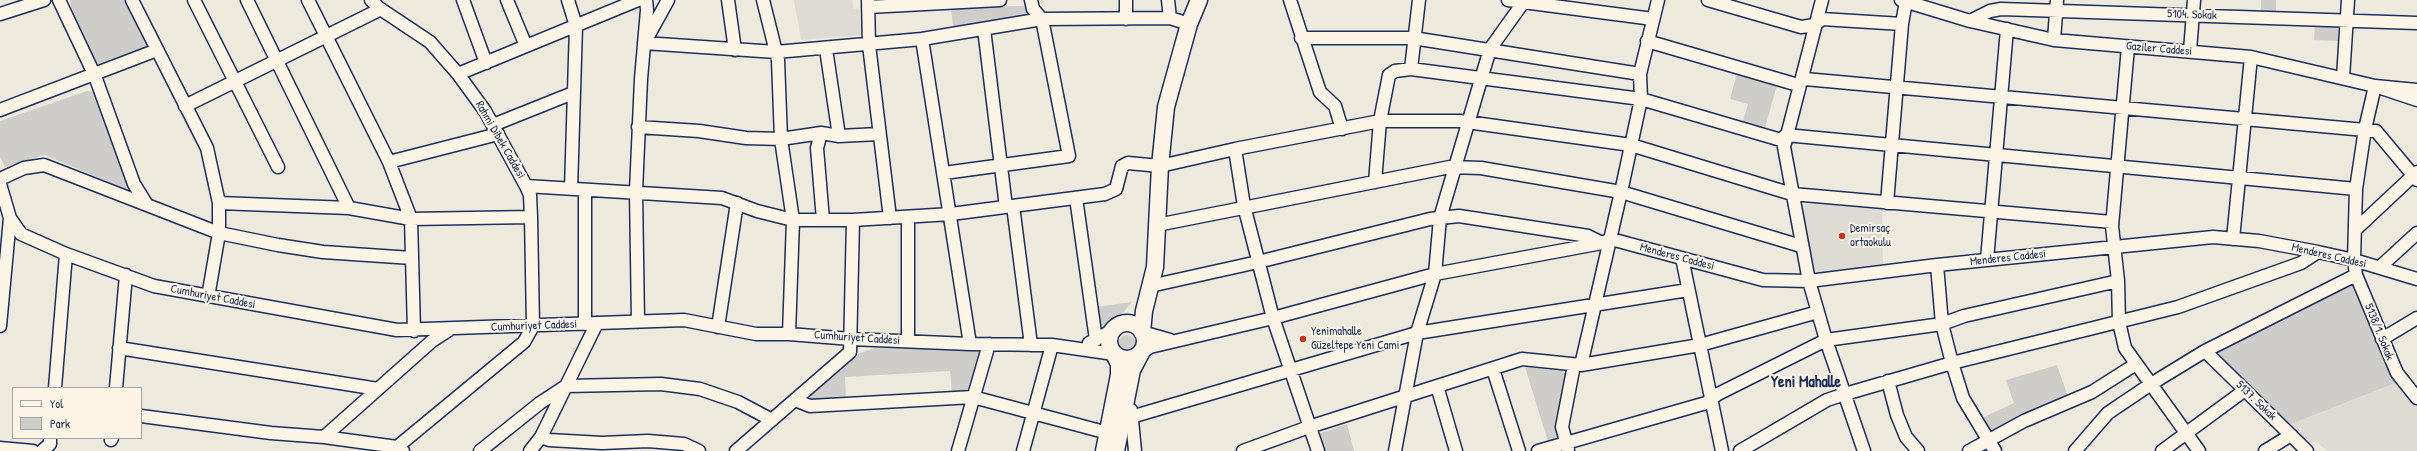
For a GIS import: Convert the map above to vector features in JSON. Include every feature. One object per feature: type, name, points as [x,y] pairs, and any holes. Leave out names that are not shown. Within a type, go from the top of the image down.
[{"type":"main road","points":[[1116,451],[1129,380],[1134,363],[1141,353],[1145,343],[1142,332],[1144,311],[1155,267],[1160,166],[1168,96],[1189,24],[1199,0]]},
{"type":"main road","points":[[1104,451],[1119,375],[1119,364],[1109,342],[1114,329],[1139,305],[1150,286]]},
{"type":"main road","points":[[1114,329],[1130,324],[1142,332]]},
{"type":"main road","points":[[1114,354],[1128,360],[1141,353]]},
{"type":"street","points":[[0,14],[44,0]]},
{"type":"street","points":[[60,0],[95,76],[134,184],[147,205]]},
{"type":"street","points":[[132,0],[207,148],[220,203],[219,233],[208,297]]},
{"type":"street","points":[[194,0],[278,167]]},
{"type":"street","points":[[247,0],[349,208]]},
{"type":"street","points":[[308,0],[389,162],[412,219],[414,331]]},
{"type":"street","name":"Rahmi Dibek Caddesi","points":[[371,0],[381,9],[430,42],[458,74],[496,129],[526,186],[530,195],[532,216],[533,326]]},
{"type":"street","points":[[462,0],[486,62]]},
{"type":"street","points":[[508,0],[526,46]]},
{"type":"street","points":[[568,0],[576,26],[571,189]]},
{"type":"street","points":[[458,74],[638,0]]},
{"type":"street","points":[[638,322],[636,191],[638,127],[647,10],[646,0]]},
{"type":"street","points":[[644,42],[668,0]]},
{"type":"street","points":[[728,0],[735,50]]},
{"type":"street","points":[[762,0],[776,52],[781,139],[793,220],[789,334]]},
{"type":"street","points":[[890,218],[869,45],[868,4],[1000,0]]},
{"type":"street","points":[[944,173],[1069,156],[1042,19],[1034,9],[1031,0]]},
{"type":"street","points":[[1126,0],[1126,19]]},
{"type":"street","points":[[1168,0],[1170,18]]},
{"type":"street","points":[[1290,0],[1301,38],[1320,92],[1335,106],[1342,129]]},
{"type":"street","points":[[1411,69],[1413,38],[1419,0]]},
{"type":"street","points":[[1508,0],[1653,19]]},
{"type":"street","points":[[1567,447],[1562,427],[1577,365],[1595,304],[1606,241],[1621,192],[1641,99],[1640,74],[1658,0]]},
{"type":"street","points":[[1708,0],[1801,27],[1815,24],[1822,19],[1902,24]]},
{"type":"street","points":[[1822,0],[1798,86],[1784,147],[1801,246],[1809,281],[1826,340],[1863,450]]},
{"type":"street","points":[[2190,51],[2194,0]]},
{"type":"street","points":[[2343,78],[2348,0]]},
{"type":"street","points":[[1395,451],[1404,395],[1417,333],[1435,274],[1440,218],[1490,49],[1524,1]]},
{"type":"street","points":[[1887,203],[1904,1]]},
{"type":"street","name":"Gaziler Caddesi","points":[[1904,1],[1970,21],[2054,40],[2251,57],[2375,86],[2417,100]]},
{"type":"street","points":[[2054,40],[2056,6]]},
{"type":"street","name":"5104. Sokak","points":[[1970,21],[1990,11],[2001,9],[2056,6],[2194,15],[2347,19],[2417,23]]},
{"type":"street","points":[[185,106],[381,9]]},
{"type":"street","points":[[644,42],[776,52],[826,49],[922,39],[1042,19],[1170,18],[1189,24]]},
{"type":"street","points":[[984,29],[1001,165],[1010,207],[1031,345]]},
{"type":"street","points":[[1987,260],[2007,29]]},
{"type":"street","points":[[1301,38],[1413,38],[1640,74]]},
{"type":"street","points":[[922,39],[951,214],[970,344]]},
{"type":"street","points":[[1647,41],[1798,86]]},
{"type":"street","points":[[2128,46],[2112,222],[2118,281],[2119,322],[2125,348],[2199,451]]},
{"type":"street","points":[[826,49],[839,136]]},
{"type":"street","points":[[0,110],[95,76],[158,50]]},
{"type":"street","points":[[2233,239],[2251,57]]},
{"type":"street","points":[[1375,182],[1380,121],[1390,75],[1395,71],[1411,69],[1641,99],[1781,140],[1786,135]]},
{"type":"street","points":[[1798,86],[1805,79],[2376,131],[2416,176],[2355,230]]},
{"type":"street","points":[[2375,86],[2417,90]]},
{"type":"street","name":"5138/1. Sokak","points":[[2375,86],[2365,129],[2356,189],[2354,260],[2356,275],[2397,373],[2417,398]]},
{"type":"street","points":[[389,162],[496,129],[573,93]]},
{"type":"street","points":[[526,186],[702,195],[722,198],[793,220],[853,220],[908,217],[951,214],[1105,194],[1116,188],[1122,166],[1128,163],[1160,166],[1235,149],[1380,121],[1468,122],[1631,145],[1792,194],[2112,222]]},
{"type":"street","points":[[638,127],[699,131],[746,138],[781,139],[821,133],[839,136],[879,134]]},
{"type":"street","points":[[821,133],[817,148],[823,220]]},
{"type":"street","points":[[1786,135],[2356,189]]},
{"type":"street","points":[[1235,149],[1244,206],[1273,318],[1290,372],[1318,451]]},
{"type":"street","points":[[0,179],[24,168],[44,165],[219,233],[323,252],[412,258]]},
{"type":"street","points":[[1157,225],[1244,206],[1456,167],[1481,168],[1621,192],[1801,246]]},
{"type":"street","name":"Cumhuriyet Caddesi","points":[[0,184],[10,218],[21,234],[66,254],[154,286],[208,297],[398,330],[450,330],[684,320],[756,334],[789,334],[851,339],[970,344],[1052,345],[1114,354]]},
{"type":"street","points":[[530,451],[541,437],[566,386],[591,324],[585,190]]},
{"type":"street","points":[[1076,198],[1096,340]]},
{"type":"street","points":[[220,203],[349,208],[412,219],[532,216]]},
{"type":"street","points":[[718,327],[737,203]]},
{"type":"street","name":"Menderes Caddesi","points":[[1150,286],[1258,262],[1440,218],[1459,216],[1588,236],[1682,258],[1763,280],[1809,281],[1937,265],[2213,237],[2259,240],[2318,252],[2354,260],[2417,279]]},
{"type":"street","points":[[908,217],[908,341]]},
{"type":"street","points":[[0,326],[10,218]]},
{"type":"street","points":[[736,451],[850,352],[853,220]]},
{"type":"street","points":[[2380,268],[2417,233]]},
{"type":"street","points":[[1141,353],[1150,347],[1175,340],[1273,318],[1435,274],[1606,241]]},
{"type":"street","points":[[1740,451],[1827,400],[1952,363],[2119,322],[2203,299],[2301,263],[2318,252]]},
{"type":"street","points":[[54,387],[66,254]]},
{"type":"street","points":[[1682,258],[1722,450]]},
{"type":"street","points":[[1937,265],[1942,324],[1963,398],[1996,451]]},
{"type":"street","points":[[116,387],[126,275]]},
{"type":"street","points":[[2075,451],[2108,413],[2151,384],[2205,351],[2356,275]]},
{"type":"street","points":[[1538,451],[1567,447],[1712,400],[1826,340],[1942,324],[1964,316],[2118,281]]},
{"type":"street","points":[[1131,417],[1290,372],[1417,333],[1688,290]]},
{"type":"street","points":[[1244,451],[1404,395],[1522,359],[1577,365],[1700,345],[1818,312]]},
{"type":"street","points":[[2382,339],[2417,318]]},
{"type":"street","points":[[142,416],[271,433],[324,437],[400,449],[524,342],[533,326]]},
{"type":"street","points":[[1023,451],[1052,345],[1084,344],[1096,340],[1114,329]]},
{"type":"street","points":[[324,437],[432,341],[450,330]]},
{"type":"street","points":[[1142,332],[1157,338],[1175,340]]},
{"type":"street","points":[[958,451],[989,344]]},
{"type":"street","points":[[119,348],[378,389]]},
{"type":"street","name":"5137. Sokak","points":[[2205,351],[2307,451]]},
{"type":"street","points":[[1969,451],[1988,439],[2024,421],[2092,392],[2136,364]]},
{"type":"street","points":[[1493,369],[1519,451]]},
{"type":"street","points":[[1129,380],[1135,451]]},
{"type":"street","points":[[1888,381],[1897,415],[1906,437],[1918,451]]},
{"type":"street","points":[[480,451],[540,403],[566,386],[661,384],[700,389],[738,402],[772,420]]},
{"type":"street","points":[[1437,386],[1452,450]]},
{"type":"street","points":[[2162,451],[2245,390]]},
{"type":"street","points":[[795,400],[810,406],[974,397],[1108,433]]},
{"type":"street","points":[[2265,451],[2291,435]]},
{"type":"street","points":[[541,437],[549,440],[602,442],[648,441],[684,444],[699,451]]},
{"type":"street","points":[[42,451],[50,444],[50,439]]},
{"type":"street","points":[[0,448],[33,451]]},
{"type":"shaded area","points":[[794,0],[852,0],[854,9],[859,8],[861,35],[801,40]]},
{"type":"shaded area","name":"Demirsaç ortaokulu","points":[[1824,202],[1882,207],[1883,266],[1810,273],[1796,206]]},
{"type":"shaded area","points":[[2398,382],[2417,405],[2417,451],[2327,451],[2316,441],[2306,445],[2286,426]]},
{"type":"green space","points":[[70,0],[126,0],[149,47],[99,67],[72,14]]},
{"type":"green space","points":[[2261,0],[2276,0],[2276,13],[2261,12]]},
{"type":"green space","points":[[1026,6],[1028,15],[953,28],[951,7]]},
{"type":"green space","points":[[2315,21],[2339,23],[2338,41],[2314,40]]},
{"type":"green space","points":[[1737,73],[1777,85],[1764,131],[1742,124],[1748,104],[1730,99]]},
{"type":"green space","points":[[87,91],[95,92],[129,186],[126,189],[45,155],[5,167],[0,157],[0,121]]},
{"type":"green space","points":[[2349,284],[2355,284],[2398,382],[2286,426],[2215,357],[2216,351]]},
{"type":"green space","points":[[1132,302],[1109,329],[1099,333],[1095,307]]},
{"type":"green space","points":[[1124,335],[1130,335],[1135,340],[1133,349],[1130,351],[1124,351],[1119,346],[1119,340]]},
{"type":"green space","points":[[875,348],[979,350],[982,354],[970,392],[952,393],[950,371],[845,377],[846,400],[813,403],[808,394],[857,354]]},
{"type":"green space","points":[[2057,365],[2068,397],[1989,433],[1982,418],[2014,403],[2006,380]]},
{"type":"green space","points":[[1525,367],[1563,371],[1565,374],[1567,380],[1557,427],[1559,442],[1549,445]]},
{"type":"green space","points":[[1347,424],[1354,451],[1325,451],[1318,434]]},
{"type":"place","name":"Demirsaç ortaokulu","points":[[1842,236]]},
{"type":"place","name":"Yenimahalle Güzeltepe Yeni Cami","points":[[1303,339]]},
{"type":"district","name":"Yeni Mahalle","points":[[1806,383]]}]
